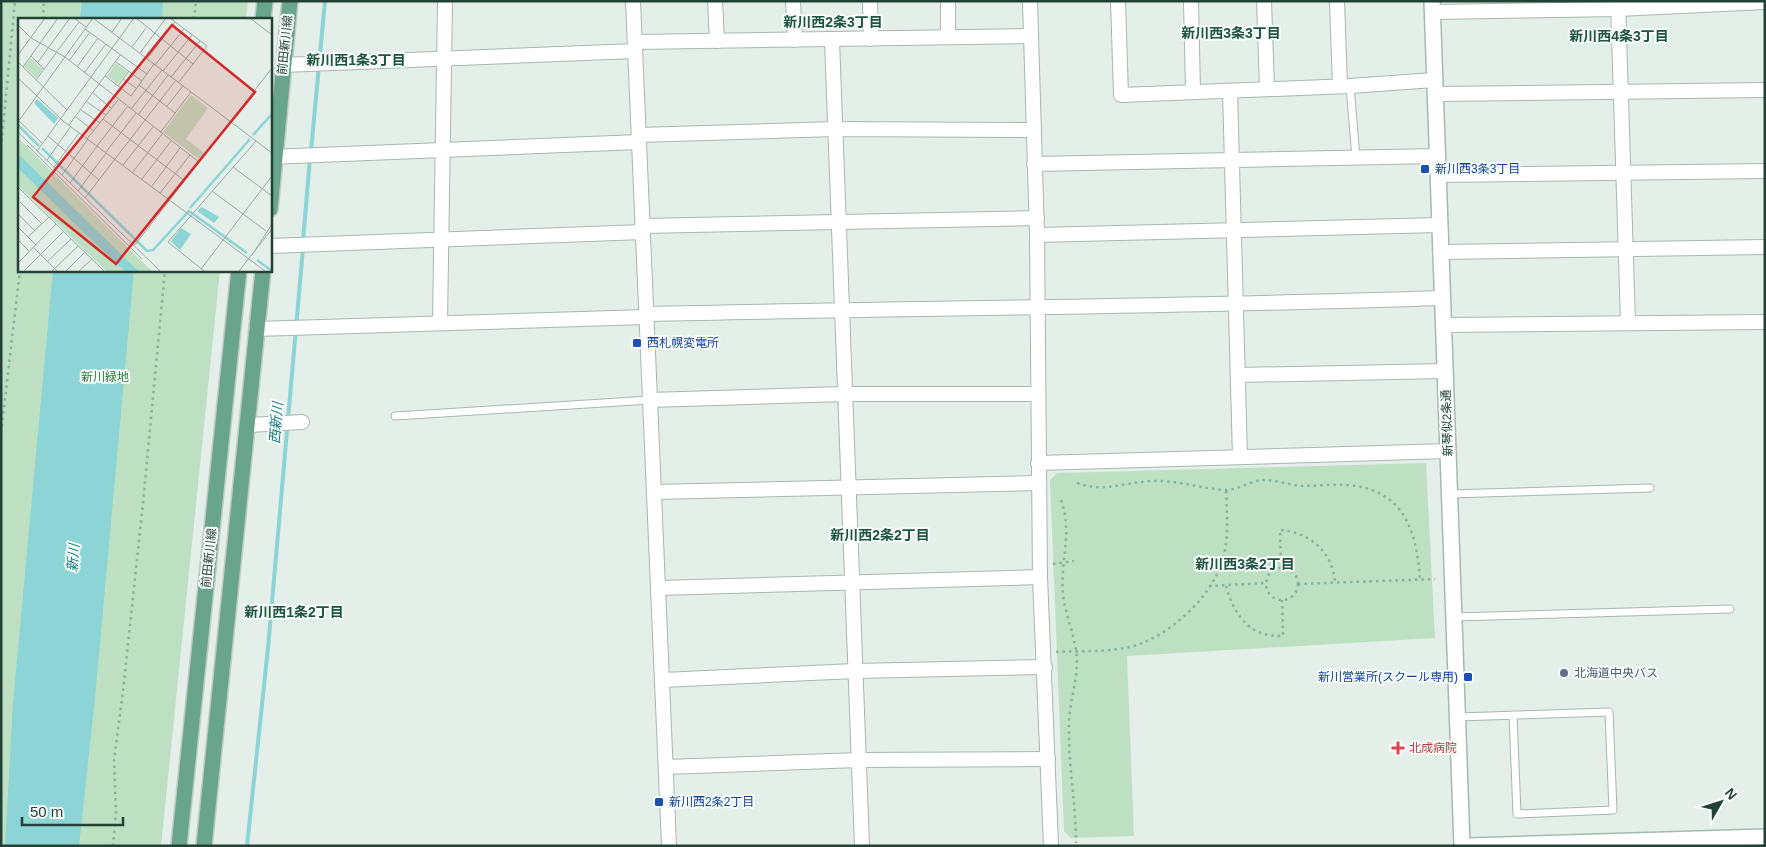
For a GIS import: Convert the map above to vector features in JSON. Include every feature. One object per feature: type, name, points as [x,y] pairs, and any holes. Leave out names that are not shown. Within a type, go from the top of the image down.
[{"type":"main road","name":"前田新川線","points":[[263,18],[264,1]]},
{"type":"main road","name":"前田新川線","points":[[271,191],[273,156],[290,1]]},
{"type":"main road","name":"前田新川線","points":[[179,846],[238,271]]},
{"type":"main road","name":"前田新川線","points":[[204,846],[263,271]]},
{"type":"street","points":[[440,322],[445,1]]},
{"type":"street","points":[[633,1],[669,846]]},
{"type":"street","points":[[715,1],[717,41]]},
{"type":"street","points":[[793,1],[795,40]]},
{"type":"street","points":[[870,1],[872,39]]},
{"type":"street","points":[[948,1],[948,36]]},
{"type":"street","points":[[1030,1],[1037,235],[1040,577],[1051,846]]},
{"type":"street","points":[[1118,1],[1121,95],[1345,86],[1765,90]]},
{"type":"street","points":[[1190,1],[1193,92]]},
{"type":"street","points":[[1264,1],[1267,89]]},
{"type":"street","points":[[1337,1],[1345,86]]},
{"type":"street","points":[[1432,7],[1765,2]]},
{"type":"street","points":[[1618,5],[1628,323]]},
{"type":"street","name":"新琴似2条通","points":[[1432,7],[1462,846]]},
{"type":"street","points":[[283,66],[443,59],[717,41],[1030,36]]},
{"type":"street","points":[[832,40],[862,846]]},
{"type":"street","points":[[1230,91],[1240,457]]},
{"type":"street","points":[[273,156],[835,130],[1033,130]]},
{"type":"street","points":[[1034,164],[1232,162],[1437,156]]},
{"type":"street","points":[[1438,175],[1765,171]]},
{"type":"street","points":[[271,246],[838,220],[1036,218]]},
{"type":"street","points":[[1037,235],[1440,225]]},
{"type":"street","points":[[1440,252],[1765,247]]},
{"type":"street","points":[[256,329],[842,309],[1236,305],[1442,298]]},
{"type":"street","points":[[1443,325],[1765,322]]},
{"type":"street","points":[[1238,375],[1445,371]]},
{"type":"street","points":[[650,400],[845,394],[1038,394]]},
{"type":"street","points":[[248,425],[302,422]]},
{"type":"street","points":[[1038,464],[1448,451]]},
{"type":"street","points":[[654,492],[1038,483]]},
{"type":"street","points":[[658,588],[852,584],[1040,577]]},
{"type":"street","points":[[662,680],[855,671],[1045,667]]},
{"type":"street","points":[[666,767],[859,760],[1048,759]]},
{"type":"street","points":[[1470,846],[1765,837]]},
{"type":"lane","points":[[1345,86],[1356,158]]},
{"type":"lane","points":[[395,416],[650,400]]},
{"type":"lane","points":[[1449,494],[1650,488]]},
{"type":"lane","points":[[1454,617],[1730,609]]},
{"type":"lane","points":[[1458,717],[1513,715],[1609,712],[1613,810],[1517,814],[1513,715]]},
{"type":"path","points":[[1,148],[15,1]]},
{"type":"path","points":[[43,18],[44,1]]},
{"type":"path","points":[[194,18],[196,1]]},
{"type":"path","points":[[1,434],[20,271]]},
{"type":"path","points":[[113,846],[116,812],[114,761],[143,503],[164,271]]},
{"type":"path","points":[[1077,483],[1091,488],[1102,488],[1152,481],[1178,482],[1226,490],[1261,480],[1298,486],[1355,486],[1372,490],[1390,500],[1402,513],[1410,527],[1418,548],[1420,580]]},
{"type":"path","points":[[1052,652],[1126,648],[1148,640],[1179,621],[1209,586],[1223,560],[1228,529],[1226,490]]},
{"type":"path","points":[[1061,500],[1067,515],[1068,529],[1063,564],[1064,594],[1076,651],[1076,684],[1069,722],[1076,843]]},
{"type":"path","points":[[1281,568],[1280,530],[1292,531],[1314,542],[1325,552],[1334,572],[1335,581]]},
{"type":"path","points":[[1049,564],[1063,564],[1074,561]]},
{"type":"path","points":[[1281,568],[1289,570],[1296,576],[1298,584],[1296,592],[1289,598],[1282,600],[1274,598],[1268,592],[1266,584],[1268,576],[1274,570],[1281,568]]},
{"type":"path","points":[[1298,584],[1335,581],[1436,579]]},
{"type":"path","points":[[1209,586],[1266,584]]},
{"type":"path","points":[[1226,586],[1231,604],[1240,620],[1260,634],[1270,637],[1283,636],[1282,600]]},
{"type":"green space","name":"新川緑地","points":[[1,1],[248,1],[246,18],[18,18],[18,271],[220,271],[161,846],[1,846]]},
{"type":"green space","points":[[1426,463],[1435,638],[1127,656],[1134,836],[1071,838],[1064,831],[1050,480],[1057,473]]},
{"type":"water","points":[[82,1],[163,1],[162,18],[80,18]]},
{"type":"water","name":"新川","points":[[53,271],[134,271],[95,698],[79,846],[5,846],[13,703]]},
{"type":"waterway","name":"西新川","points":[[311,151],[325,1]]},
{"type":"waterway","name":"西新川","points":[[303,241],[310,158]]},
{"type":"waterway","name":"西新川","points":[[247,846],[268,648],[303,248]]},
{"type":"place","name":"新川西3条3丁目","points":[[1425,169]]},
{"type":"place","name":"西札幌変電所","points":[[637,343]]},
{"type":"place","name":"北海道中央バス","points":[[1564,673]]},
{"type":"place","name":"新川営業所(スクール専用)","points":[[1468,677]]},
{"type":"place","name":"北成病院","points":[[1398,748]]},
{"type":"place","name":"新川西2条2丁目","points":[[659,802]]},
{"type":"district","name":"新川西2条3丁目","points":[[833,22]]},
{"type":"district","name":"新川西3条3丁目","points":[[1231,33]]},
{"type":"district","name":"新川西4条3丁目","points":[[1619,36]]},
{"type":"district","name":"新川西1条3丁目","points":[[356,60]]},
{"type":"district","name":"新川西2条2丁目","points":[[880,535]]},
{"type":"district","name":"新川西3条2丁目","points":[[1245,564]]},
{"type":"district","name":"新川西1条2丁目","points":[[294,612]]}]
